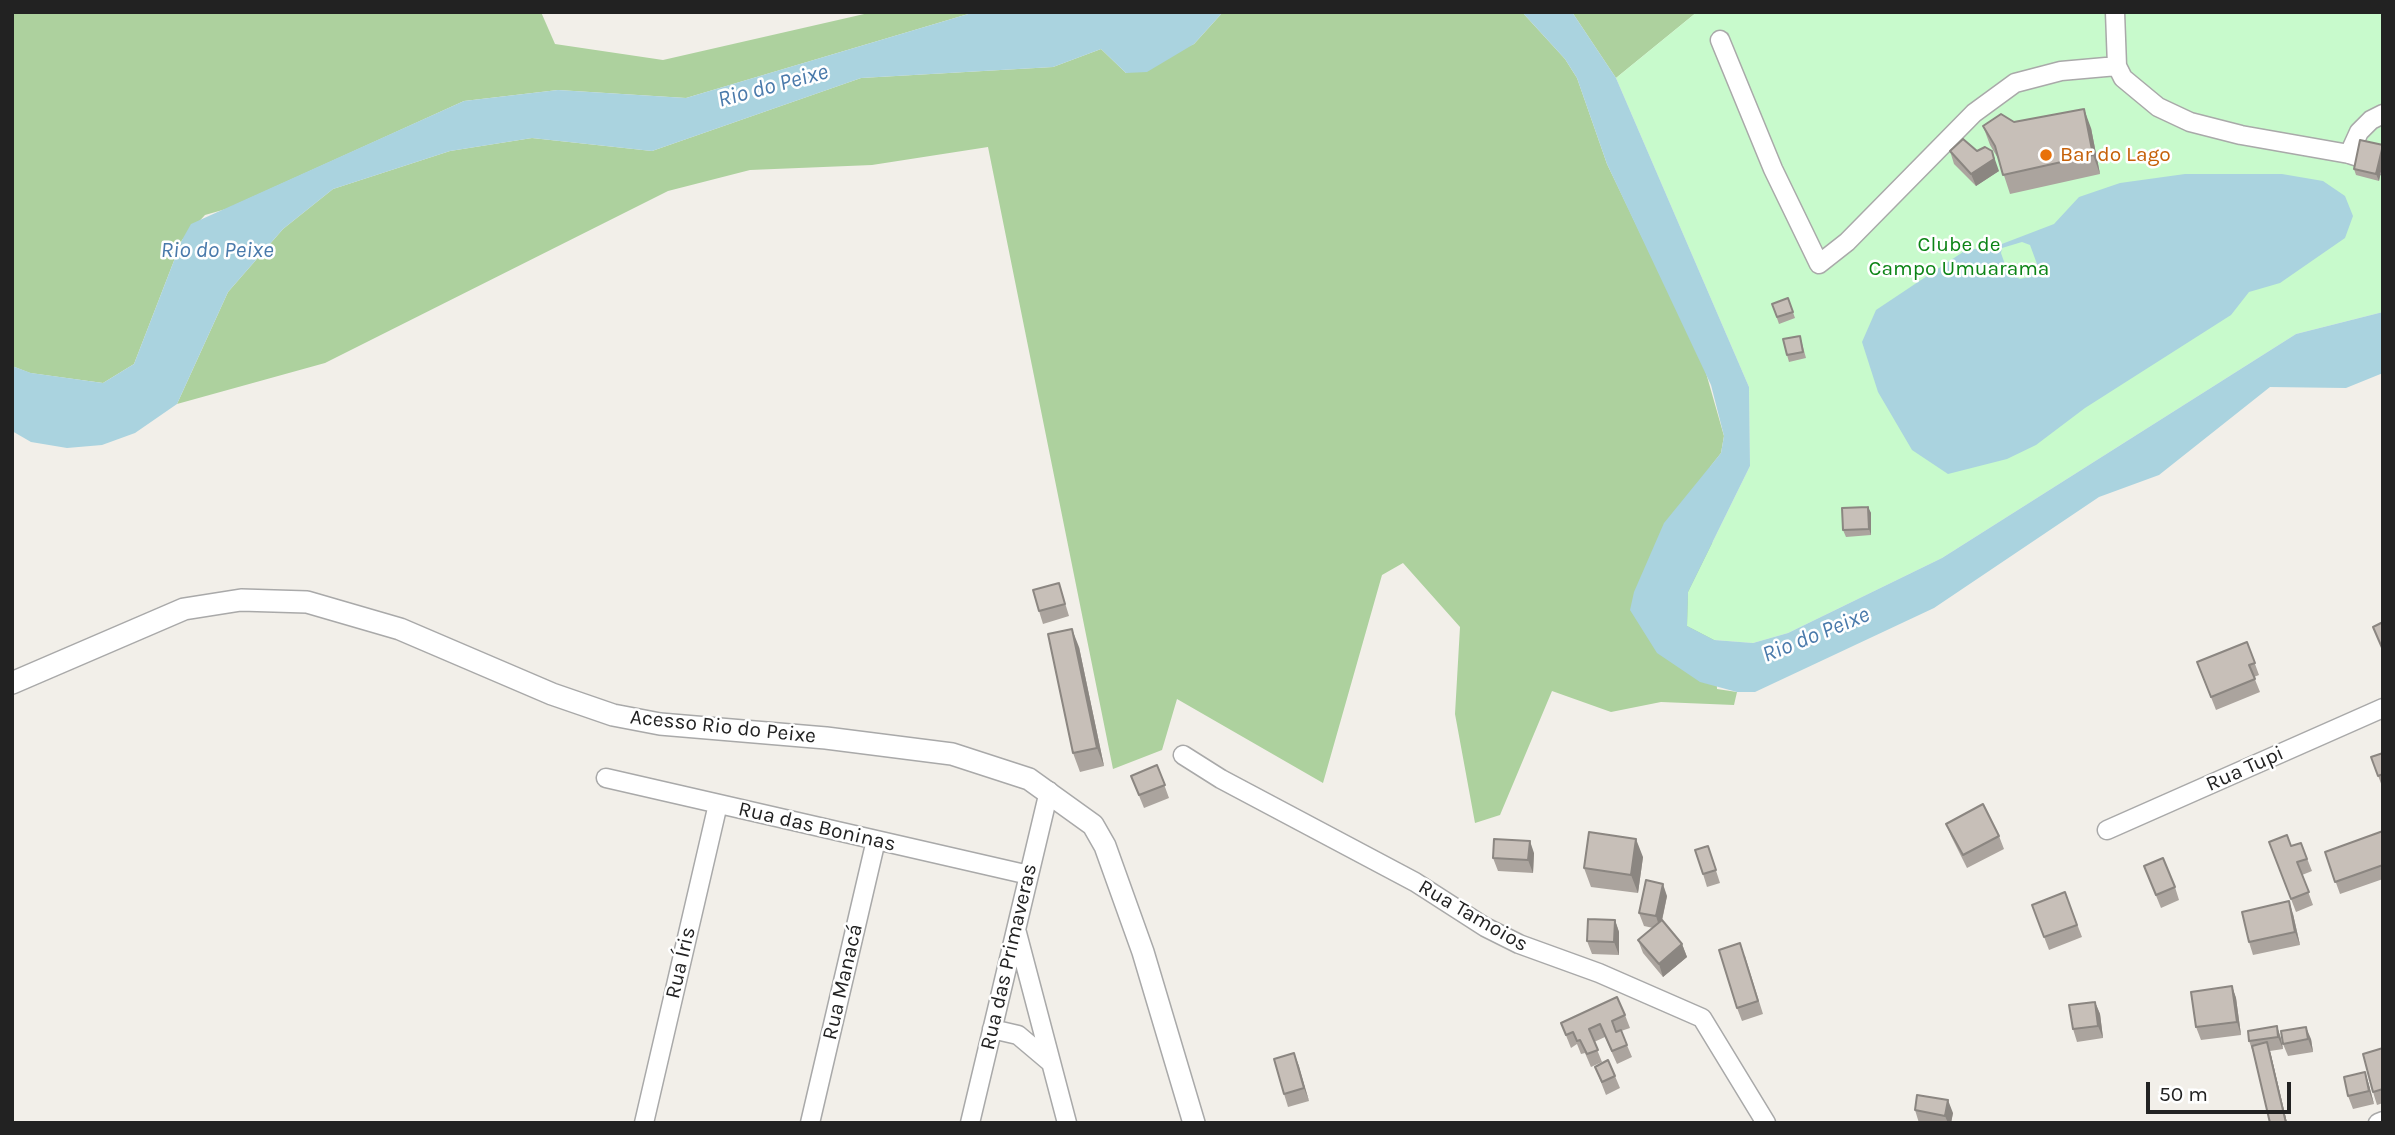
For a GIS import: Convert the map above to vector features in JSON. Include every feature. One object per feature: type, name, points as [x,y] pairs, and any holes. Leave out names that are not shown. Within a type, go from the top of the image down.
[{"type":"street","points":[[2115,12],[2117,66],[2123,78],[2158,107],[2190,122],[2241,135],[2349,154],[2383,165]]},
{"type":"street","points":[[1720,40],[1773,169],[1819,264],[1847,242],[1974,113],[2015,83],[2061,71],[2117,66]]},
{"type":"street","points":[[2349,154],[2359,132],[2371,120],[2383,114]]},
{"type":"street","name":"Acesso Rio do Peixe","points":[[12,683],[184,609],[241,600],[307,602],[400,629],[552,694],[613,715],[660,724],[826,738],[952,754],[1029,779],[1093,825],[1105,846],[1143,951],[1194,1123]]},
{"type":"street","name":"Rua Tupi","points":[[2107,830],[2383,708]]},
{"type":"street","name":"Rua Tamoios","points":[[1183,755],[1221,779],[1416,882],[1485,927],[1519,944],[1599,973],[1702,1017],[1766,1123]]},
{"type":"street","name":"Rua das Boninas","points":[[606,778],[1029,875]]},
{"type":"street","name":"Rua das Primaveras","points":[[970,1123],[1049,791]]},
{"type":"street","name":"Rua Íris","points":[[644,1123],[718,804]]},
{"type":"street","name":"Rua Manacá","points":[[810,1123],[876,840]]},
{"type":"street","points":[[1016,928],[1068,1123]]},
{"type":"street","points":[[992,1029],[1018,1035],[1050,1062]]},
{"type":"green space","points":[[12,12],[541,12],[555,44],[663,60],[873,12],[975,12],[686,98],[558,90],[464,101],[226,209],[205,215],[182,240],[134,364],[103,383],[30,373],[12,366]]},
{"type":"green space","points":[[1223,12],[1522,12],[1565,59],[1577,78],[1607,164],[1704,366],[1724,436],[1721,453],[1710,467],[1717,689],[1737,692],[1734,705],[1661,702],[1611,712],[1552,691],[1500,815],[1475,823],[1455,714],[1460,627],[1403,563],[1382,575],[1323,783],[1177,699],[1162,750],[1113,769],[988,147],[872,165],[750,170],[668,191],[325,363],[177,404],[228,292],[283,229],[333,189],[450,151],[532,138],[652,151],[861,78],[1053,67],[1101,49],[1126,73],[1194,44]]},
{"type":"green space","points":[[1572,12],[1697,12],[1616,78]]},
{"type":"green space","name":"Clube de Campo Umuarama","points":[[1697,12],[2383,12],[2383,312],[2296,334],[1942,558],[1788,633],[1753,643],[1714,640],[1687,626],[1688,592],[1750,466],[1749,387],[1616,78]]},
{"type":"water","name":"Rio do Peixe","points":[[975,12],[1223,12],[1194,44],[1147,72],[1126,73],[1101,49],[1053,67],[861,78],[652,151],[532,138],[450,151],[333,189],[283,229],[228,292],[177,404],[135,433],[102,445],[67,448],[31,442],[12,431],[12,366],[31,373],[103,383],[134,364],[182,240],[191,224],[464,101],[558,90],[686,98]]},
{"type":"water","name":"Rio do Peixe","points":[[1522,12],[1572,12],[1616,78],[1749,387],[1750,466],[1688,592],[1687,626],[1714,640],[1753,643],[1788,633],[1942,558],[2296,334],[2383,312],[2383,373],[2346,388],[2270,387],[2159,475],[2099,497],[1934,608],[1755,692],[1737,692],[1700,682],[1657,653],[1630,610],[1634,592],[1664,523],[1721,453],[1724,436],[1711,385],[1607,164],[1577,78],[1565,59]]},
{"type":"water","points":[[2185,174],[2282,174],[2323,181],[2345,196],[2353,216],[2345,238],[2280,283],[2249,292],[2231,315],[2085,408],[2036,445],[2007,459],[1948,474],[1912,450],[1878,392],[1862,342],[1876,310],[1966,250],[1994,247],[2054,224],[2079,197],[2120,183]],"holes":[[[2022,242],[2030,245],[2037,264],[2029,277],[2020,279],[2008,273],[2001,253],[2002,248]]]},
{"type":"building","points":[[2084,109],[2093,155],[2003,175],[1995,146],[1983,126],[2001,114],[2014,122]]},
{"type":"building","points":[[1963,139],[1977,151],[1985,147],[1992,151],[1994,159],[1971,174],[1950,151]]},
{"type":"building","points":[[2360,140],[2383,145],[2376,174],[2354,169]]},
{"type":"building","points":[[1788,298],[1793,312],[1777,317],[1772,304]]},
{"type":"building","points":[[1800,336],[1803,352],[1787,355],[1783,339]]},
{"type":"building","points":[[1868,507],[1869,529],[1843,530],[1842,508]]},
{"type":"building","points":[[1059,583],[1065,604],[1039,611],[1033,590]]},
{"type":"building","points":[[2383,622],[2383,650],[2373,627]]},
{"type":"building","points":[[1072,629],[1097,748],[1073,753],[1048,634]]},
{"type":"building","points":[[2247,642],[2255,663],[2249,665],[2255,679],[2211,697],[2197,662]]},
{"type":"building","points":[[2383,753],[2383,774],[2378,776],[2371,757]]},
{"type":"building","points":[[1157,765],[1165,785],[1139,795],[1131,776]]},
{"type":"building","points":[[1983,804],[1999,836],[1963,855],[1946,824]]},
{"type":"building","points":[[2383,831],[2383,865],[2335,882],[2325,852]]},
{"type":"building","points":[[1589,832],[1636,839],[1631,875],[1584,868]]},
{"type":"building","points":[[2287,835],[2291,846],[2301,843],[2307,859],[2297,862],[2309,892],[2291,899],[2269,842]]},
{"type":"building","points":[[1494,839],[1530,841],[1528,860],[1493,858]]},
{"type":"building","points":[[1708,846],[1716,870],[1703,874],[1695,850]]},
{"type":"building","points":[[2163,858],[2175,887],[2156,895],[2144,866]]},
{"type":"building","points":[[1646,880],[1663,884],[1656,916],[1639,913]]},
{"type":"building","points":[[2065,892],[2077,925],[2044,937],[2032,905]]},
{"type":"building","points":[[2289,901],[2295,932],[2249,942],[2242,912]]},
{"type":"building","points":[[1588,919],[1615,920],[1614,942],[1587,941]]},
{"type":"building","points":[[1662,920],[1682,944],[1659,964],[1638,940]]},
{"type":"building","points":[[1740,943],[1758,1001],[1737,1008],[1719,950]]},
{"type":"building","points":[[2232,986],[2237,1022],[2196,1027],[2191,992]]},
{"type":"building","points":[[1617,997],[1625,1015],[1612,1021],[1616,1032],[1621,1030],[1627,1045],[1612,1051],[1600,1024],[1589,1029],[1598,1050],[1587,1054],[1573,1032],[1566,1035],[1561,1023]]},
{"type":"building","points":[[2095,1002],[2098,1026],[2073,1029],[2069,1005]]},
{"type":"building","points":[[2277,1026],[2278,1037],[2249,1041],[2248,1031]]},
{"type":"building","points":[[2306,1027],[2308,1039],[2283,1044],[2281,1031]]},
{"type":"building","points":[[2267,1042],[2286,1123],[2270,1123],[2252,1046]]},
{"type":"building","points":[[2383,1048],[2383,1089],[2373,1092],[2363,1054]]},
{"type":"building","points":[[1294,1053],[1304,1088],[1284,1094],[1274,1059]]},
{"type":"building","points":[[1608,1060],[1615,1076],[1602,1082],[1595,1067]]},
{"type":"building","points":[[2365,1072],[2369,1091],[2348,1096],[2344,1077]]},
{"type":"building","points":[[1917,1095],[1948,1100],[1945,1116],[1915,1110]]},
{"type":"place","name":"Bar do Lago","points":[[2046,155]]}]
